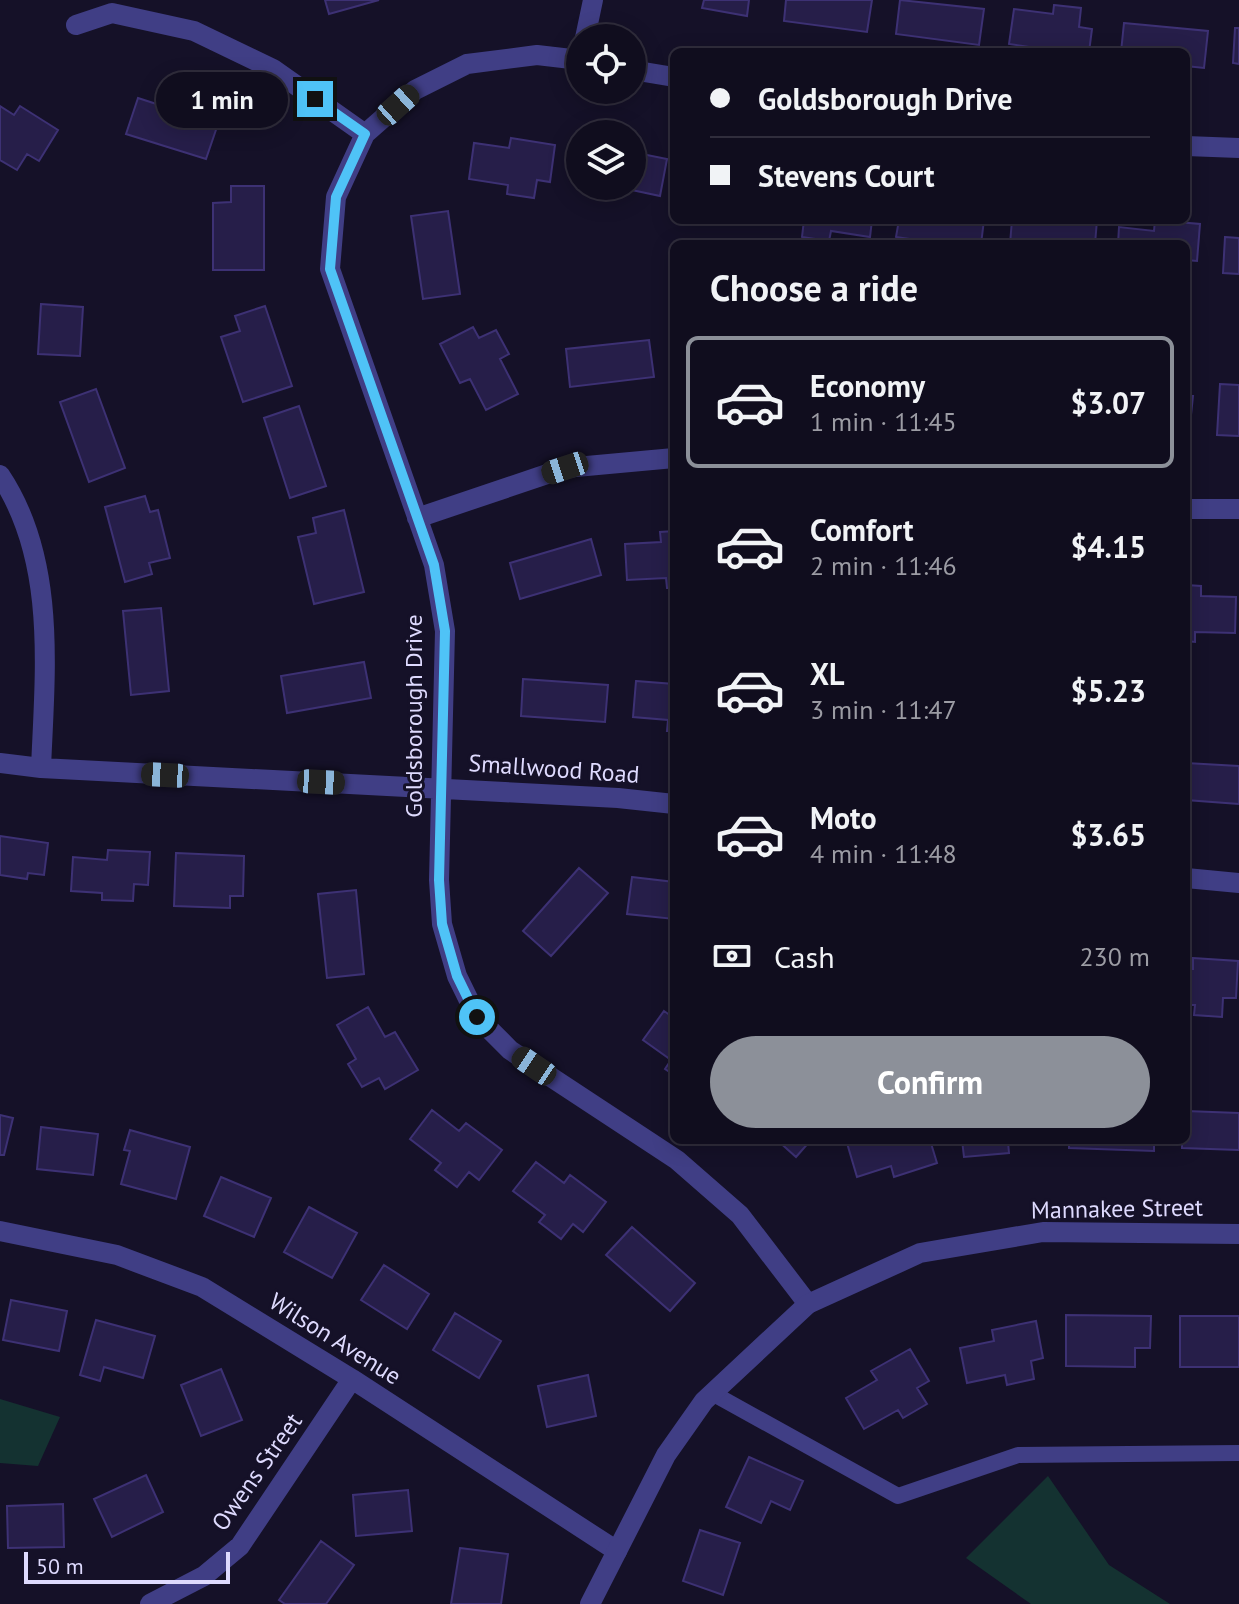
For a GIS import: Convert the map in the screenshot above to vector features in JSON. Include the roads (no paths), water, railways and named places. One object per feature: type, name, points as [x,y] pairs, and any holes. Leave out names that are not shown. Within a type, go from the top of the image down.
[{"type":"street","points":[[588,24],[593,0]]},
{"type":"street","points":[[76,25],[112,13],[194,31],[273,69],[365,134]]},
{"type":"street","name":"Goldsborough Drive","points":[[566,58],[537,55],[467,64],[415,90],[365,134],[336,197],[330,269],[434,565],[445,631],[442,924],[457,976],[477,1017],[510,1050],[677,1160],[740,1215],[808,1304]]},
{"type":"street","points":[[646,72],[670,76]]},
{"type":"street","points":[[1190,146],[1239,148]]},
{"type":"street","points":[[417,518],[565,468],[670,458]]},
{"type":"street","points":[[0,475],[13,495],[35,560],[46,638],[41,768]]},
{"type":"street","points":[[1190,509],[1239,509]]},
{"type":"street","name":"Smallwood Road","points":[[0,763],[41,768],[441,788],[670,804]]},
{"type":"street","points":[[1190,878],[1239,883]]},
{"type":"street","name":"Wilson Avenue","points":[[0,1231],[117,1255],[202,1287],[352,1379],[617,1551]]},
{"type":"street","name":"Mannakee Street","points":[[590,1604],[666,1455],[712,1393],[808,1304],[920,1253],[1043,1232],[1239,1234]]},
{"type":"street","name":"Owens Street","points":[[150,1604],[204,1576],[240,1546],[352,1379]]},
{"type":"lane","points":[[712,1393],[898,1496],[1018,1455],[1239,1453]]}]
